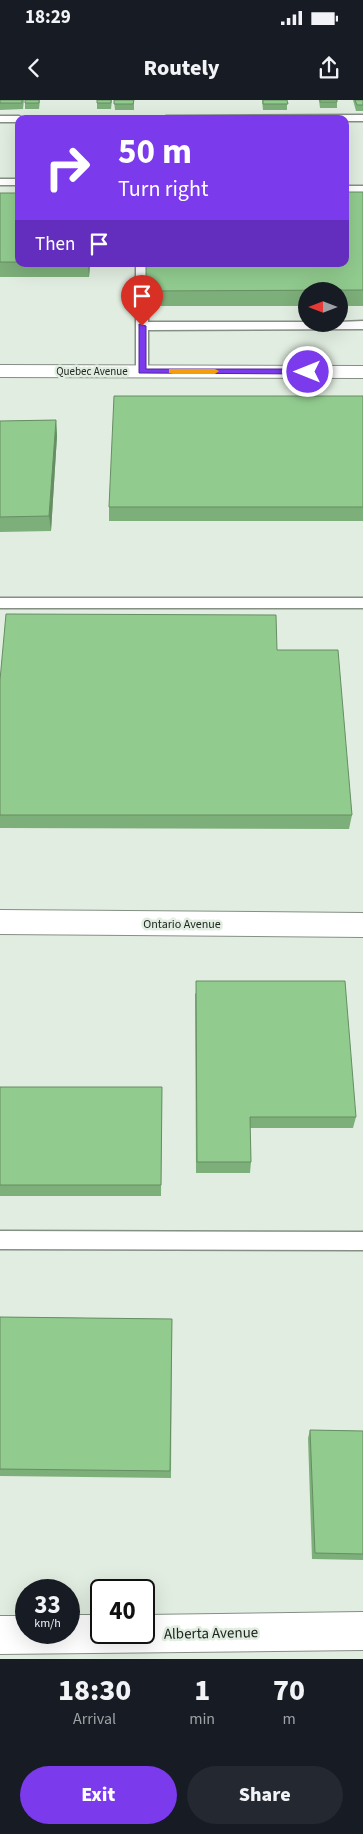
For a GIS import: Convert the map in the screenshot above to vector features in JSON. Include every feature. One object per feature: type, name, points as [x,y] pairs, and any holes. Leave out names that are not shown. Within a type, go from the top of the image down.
[{"type":"street","name":"Quebec Avenue","points":[[0,371],[363,372]]},
{"type":"street","name":"Ontario Avenue","points":[[0,922],[363,925]]},
{"type":"street","name":"Alberta Avenue","points":[[0,1635],[363,1631]]},
{"type":"lane","points":[[349,118],[363,118]]},
{"type":"lane","points":[[0,119],[15,119]]},
{"type":"lane","points":[[0,182],[15,182]]},
{"type":"lane","points":[[349,189],[363,189]]},
{"type":"lane","points":[[142,267],[142,371]]},
{"type":"lane","points":[[142,326],[363,326]]},
{"type":"lane","points":[[0,602],[363,603]]},
{"type":"lane","points":[[0,1240],[363,1241]]},
{"type":"building","points":[[0,100],[22,100],[22,103],[0,103]]},
{"type":"building","points":[[25,100],[39,100],[39,103],[25,103]]},
{"type":"building","points":[[97,100],[111,100],[111,103],[97,103]]},
{"type":"building","points":[[114,100],[134,100],[133,104],[114,104]]},
{"type":"building","points":[[263,100],[287,100],[288,104],[263,104]]},
{"type":"building","points":[[320,100],[337,100],[337,102],[320,102]]},
{"type":"building","points":[[355,100],[363,100],[363,105],[357,105]]},
{"type":"building","points":[[349,192],[363,192],[363,290],[348,290],[348,282],[298,282],[298,290],[146,291],[146,267],[349,267]]},
{"type":"building","points":[[0,193],[15,193],[15,262],[0,262]]},
{"type":"building","points":[[114,396],[363,396],[363,507],[109,507]]},
{"type":"building","points":[[56,420],[49,516],[0,517],[0,421]]},
{"type":"building","points":[[6,614],[276,615],[277,650],[338,650],[352,815],[0,815],[0,680]]},
{"type":"building","points":[[196,981],[345,981],[356,1117],[250,1117],[251,1162],[197,1162]]},
{"type":"building","points":[[0,1087],[162,1087],[161,1185],[0,1185]]},
{"type":"building","points":[[0,1317],[172,1319],[170,1471],[0,1469]]},
{"type":"building","points":[[310,1430],[363,1431],[363,1554],[315,1553]]},
{"type":"slow traffic","points":[[173,371],[215,371]]},
{"type":"route","points":[[142,326],[142,371],[308,372]]}]
